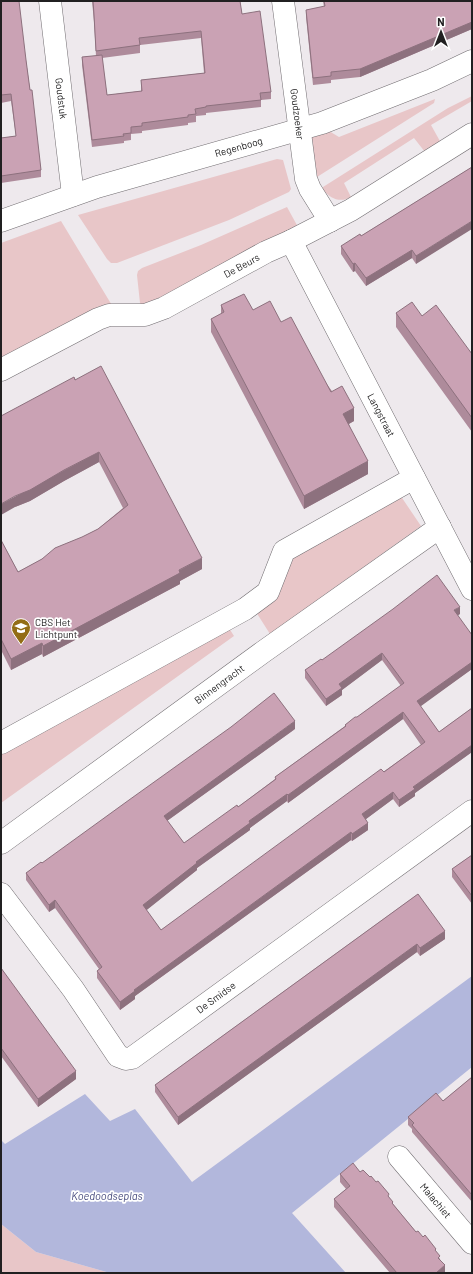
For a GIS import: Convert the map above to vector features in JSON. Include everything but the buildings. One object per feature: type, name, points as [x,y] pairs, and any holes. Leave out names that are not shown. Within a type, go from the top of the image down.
[{"type":"street","name":"Goudstuk","points":[[50,1],[73,195]]},
{"type":"street","name":"Goudzoeker","points":[[283,1],[306,179],[310,189],[330,221]]},
{"type":"street","name":"Regenboog","points":[[1,221],[73,195],[322,123],[432,80],[472,61]]},
{"type":"street","name":"De Beurs","points":[[1,370],[93,321],[109,315],[145,315],[164,308],[266,252],[291,241],[351,210],[472,134]]},
{"type":"street","name":"Langstraat","points":[[291,241],[472,589]]},
{"type":"street","points":[[1,742],[245,609],[268,592],[284,551],[414,478]]},
{"type":"street","name":"Binnengracht","points":[[1,843],[263,652],[440,528]]},
{"type":"street","name":"De Smidse","points":[[1,894],[73,990],[118,1056],[126,1059],[132,1058],[472,811]]},
{"type":"street","name":"Malachiet","points":[[399,1157],[472,1243]]},
{"type":"shaded area","points":[[472,96],[472,101],[431,125],[441,143],[425,152],[414,138],[344,183],[351,197],[347,199],[339,200],[332,198],[323,190],[323,187],[448,108]]},
{"type":"shaded area","points":[[435,99],[434,103],[317,177],[309,137],[329,131],[339,137]]},
{"type":"shaded area","points":[[277,159],[283,160],[291,189],[289,192],[229,220],[117,263],[111,263],[107,259],[78,215]]},
{"type":"shaded area","points":[[287,207],[298,227],[154,304],[142,306],[140,303],[137,275],[138,271],[142,268],[201,245]]},
{"type":"shaded area","points":[[61,221],[113,307],[100,306],[1,359],[1,243]]},
{"type":"shaded area","points":[[398,492],[421,526],[270,634],[256,612],[287,555]]},
{"type":"shaded area","points":[[227,625],[234,636],[1,803],[1,752]]},
{"type":"shaded area","points":[[1,1224],[36,1252],[110,1273],[1,1273]]},
{"type":"water","name":"Koedoodseplas","points":[[472,976],[472,1067],[292,1213],[346,1273],[110,1273],[36,1252],[1,1224],[1,1140],[5,1144],[85,1094],[110,1121],[135,1109],[192,1182]]},
{"type":"place","name":"CBS Het Lichtpunt","points":[[21,645]]}]
